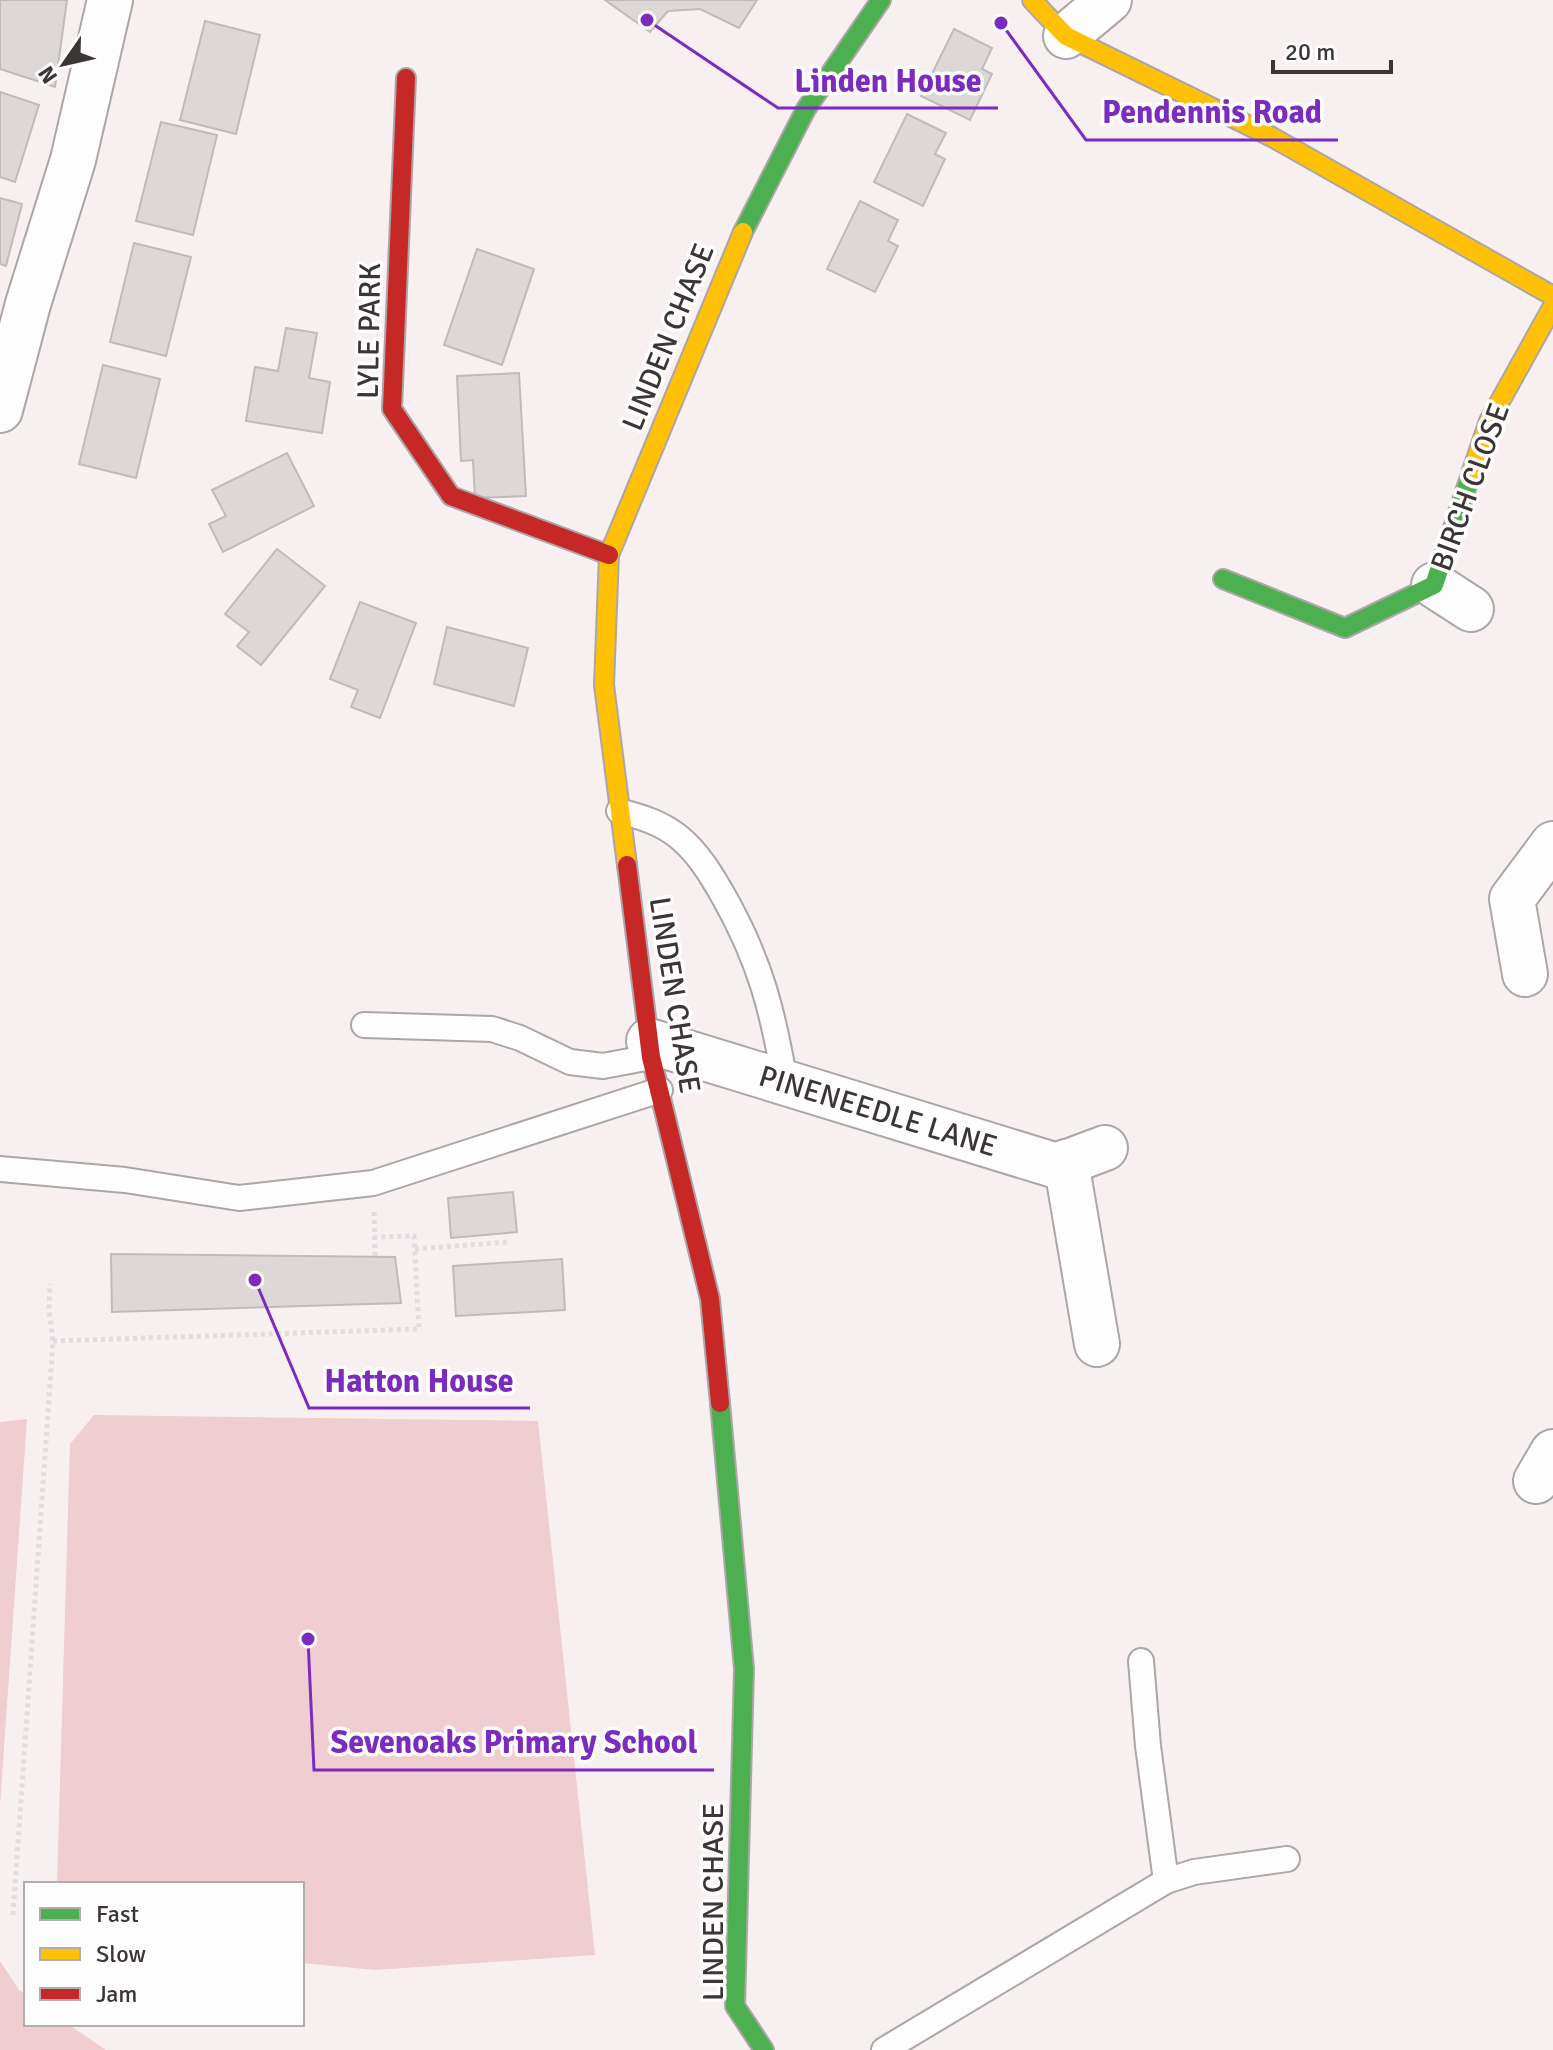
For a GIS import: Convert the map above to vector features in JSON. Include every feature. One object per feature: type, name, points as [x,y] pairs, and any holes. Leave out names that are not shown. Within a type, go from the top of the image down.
[{"type":"street","points":[[0,410],[28,304],[73,160],[110,0]]},
{"type":"street","name":"LINDEN CHASE","points":[[764,2050],[735,2006],[744,1669],[710,1299],[650,1049],[619,811],[604,685],[609,555],[733,251],[806,109],[881,0]]},
{"type":"street","points":[[1032,0],[1066,36],[1272,137],[1553,296]]},
{"type":"street","points":[[1066,36],[1109,0]]},
{"type":"street","name":"LYLE PARK","points":[[406,78],[392,409],[451,496],[609,555]]},
{"type":"street","name":"BIRCH CLOSE","points":[[1223,579],[1345,628],[1434,585],[1489,421],[1553,306]]},
{"type":"street","name":"BIRCH CLOSE","points":[[1434,585],[1471,609]]},
{"type":"street","points":[[1525,974],[1512,899],[1553,844]]},
{"type":"street","name":"PINENEEDLE LANE","points":[[650,1049],[785,1083],[1057,1166],[1086,1155],[1097,1344]]},
{"type":"lane","points":[[619,811],[653,820],[682,839],[709,870],[754,955],[772,1010],[785,1083]]},
{"type":"lane","points":[[364,1025],[492,1029],[520,1038],[570,1062],[603,1066],[650,1049]]},
{"type":"lane","points":[[0,1169],[125,1180],[239,1198],[373,1183],[660,1090]]},
{"type":"lane","points":[[1141,1661],[1148,1746],[1166,1881]]},
{"type":"lane","points":[[884,2050],[1166,1881],[1194,1872],[1287,1859]]},
{"type":"path","points":[[373,1183],[375,1256]]},
{"type":"path","points":[[53,1341],[419,1329],[414,1236],[375,1237]]},
{"type":"path","points":[[415,1249],[508,1242]]},
{"type":"path","points":[[13,1915],[53,1341],[50,1284]]},
{"type":"shaded area","points":[[94,1415],[538,1421],[595,1955],[375,1970],[304,1963],[304,1882],[57,1882],[70,1444]]},
{"type":"shaded area","points":[[27,1419],[0,1805],[0,1422]]},
{"type":"shaded area","points":[[0,1961],[24,1993],[24,2026],[71,2026],[106,2050],[0,2050]]},
{"type":"building","points":[[0,0],[67,0],[55,87],[0,69]]},
{"type":"building","points":[[605,0],[757,0],[739,28],[700,9],[668,11],[650,32]]},
{"type":"building","points":[[205,21],[260,35],[236,134],[180,120]]},
{"type":"building","points":[[954,29],[992,48],[982,69],[992,74],[970,120],[921,96]]},
{"type":"building","points":[[0,92],[39,105],[15,182],[0,177]]},
{"type":"building","points":[[907,114],[946,133],[935,154],[945,159],[923,206],[874,182]]},
{"type":"building","points":[[161,122],[217,135],[193,235],[136,221]]},
{"type":"building","points":[[0,198],[22,204],[6,266],[0,264]]},
{"type":"building","points":[[860,201],[898,220],[888,241],[898,246],[875,292],[827,269]]},
{"type":"building","points":[[134,243],[191,257],[166,356],[110,342]]},
{"type":"building","points":[[477,249],[534,269],[502,365],[444,345]]},
{"type":"building","points":[[286,328],[317,333],[309,378],[330,382],[322,433],[246,421],[255,367],[278,371]]},
{"type":"building","points":[[103,365],[160,379],[136,478],[79,464]]},
{"type":"building","points":[[519,373],[526,496],[475,498],[473,460],[461,461],[457,376]]},
{"type":"building","points":[[287,453],[314,506],[223,552],[209,524],[226,516],[212,490]]},
{"type":"building","points":[[277,549],[325,586],[261,665],[237,646],[249,632],[225,614]]},
{"type":"building","points":[[360,602],[416,623],[380,718],[351,707],[358,690],[330,679]]},
{"type":"building","points":[[447,627],[528,648],[514,706],[434,684]]},
{"type":"building","points":[[513,1192],[517,1232],[451,1238],[448,1198]]},
{"type":"building","points":[[111,1254],[395,1257],[401,1303],[112,1312]]},
{"type":"building","points":[[562,1259],[565,1310],[456,1316],[453,1266]]},
{"type":"traffic: fast","points":[[743,232],[806,109],[881,0]]},
{"type":"traffic: fast","points":[[1223,579],[1345,628],[1434,585],[1472,471]]},
{"type":"traffic: fast","points":[[720,1403],[744,1669],[735,2006],[764,2050]]},
{"type":"traffic: slow","points":[[1032,0],[1066,36],[1272,137],[1553,296]]},
{"type":"traffic: slow","points":[[627,865],[604,685],[609,555],[743,232]]},
{"type":"traffic: slow","points":[[1472,471],[1489,421],[1553,306]]},
{"type":"traffic: jam","points":[[406,78],[392,409],[451,496],[609,555]]},
{"type":"traffic: jam","points":[[627,865],[651,1057],[710,1299],[720,1403]]},
{"type":"place","name":"Linden House","points":[[647,20]]},
{"type":"place","name":"Pendennis Road","points":[[1001,23]]},
{"type":"place","name":"Hatton House","points":[[255,1280]]},
{"type":"place","name":"Sevenoaks Primary School","points":[[308,1639]]}]
